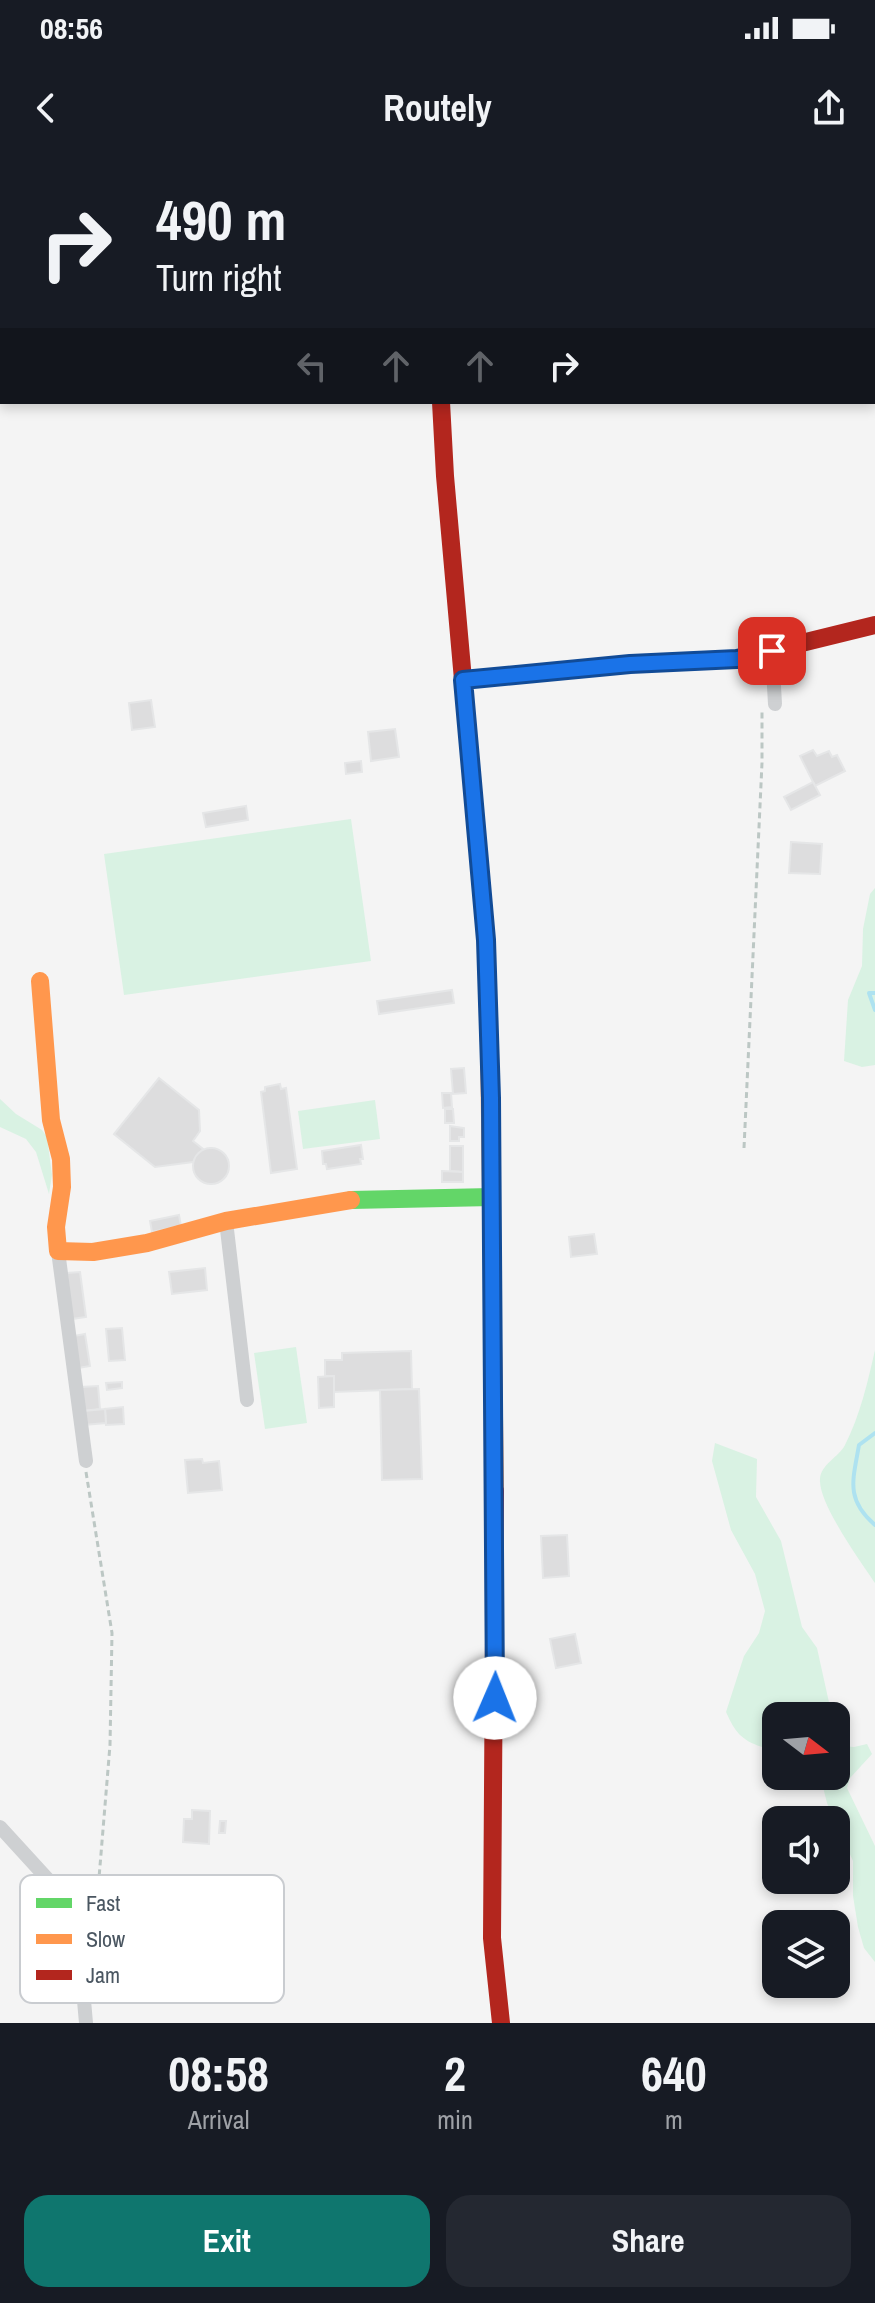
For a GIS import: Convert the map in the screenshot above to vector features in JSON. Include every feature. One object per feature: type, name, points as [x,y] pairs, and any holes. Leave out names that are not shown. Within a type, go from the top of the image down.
[{"type":"street","points":[[441,404],[486,940],[492,1197],[495,1669],[492,1938],[501,2023]]},
{"type":"street","points":[[463,680],[630,664],[737,659],[875,625]]},
{"type":"street","points":[[768,704],[772,651]]},
{"type":"street","points":[[40,981],[51,1120],[61,1159],[62,1187],[56,1227],[58,1251],[86,1461]]},
{"type":"street","points":[[58,1251],[93,1252],[147,1243],[226,1221],[338,1200],[492,1197]]},
{"type":"street","points":[[226,1221],[247,1400]]},
{"type":"street","points":[[0,1827],[43,1875]]},
{"type":"street","points":[[83,2003],[86,2023]]},
{"type":"path","points":[[744,1148],[762,763],[768,704]]},
{"type":"path","points":[[86,1461],[112,1633],[110,1745],[99,1875]]},
{"type":"green space","points":[[351,819],[371,961],[124,995],[104,854]]},
{"type":"green space","points":[[875,888],[875,1065],[862,1067],[844,1061],[848,1000],[862,966],[863,929],[870,894]]},
{"type":"green space","points":[[0,1099],[47,1137],[52,1175],[49,1194],[36,1152],[26,1139],[0,1127]]},
{"type":"green space","points":[[375,1100],[380,1139],[303,1149],[298,1111]]},
{"type":"green space","points":[[296,1347],[307,1423],[265,1429],[254,1353]]},
{"type":"green space","points":[[875,1350],[875,1583],[833,1517],[820,1479],[823,1469],[842,1449],[850,1434]]},
{"type":"green space","points":[[715,1443],[757,1459],[756,1497],[781,1541],[802,1627],[817,1648],[829,1702],[762,1702],[762,1747],[740,1734],[726,1712],[744,1656],[759,1633],[765,1611],[755,1574],[731,1530],[712,1461]]},
{"type":"green space","points":[[867,1744],[872,1754],[850,1778],[850,1747]]},
{"type":"green space","points":[[824,1790],[848,1790],[875,1846],[875,1962],[864,1948],[853,1896],[850,1806],[828,1806]]},
{"type":"building","points":[[151,700],[155,727],[132,730],[129,703]]},
{"type":"building","points":[[395,729],[399,757],[371,761],[368,732]]},
{"type":"building","points":[[813,750],[817,756],[829,751],[832,757],[837,755],[845,771],[815,786],[800,756]]},
{"type":"building","points":[[361,761],[362,772],[346,774],[345,763]]},
{"type":"building","points":[[813,782],[820,795],[791,810],[784,797]]},
{"type":"building","points":[[246,806],[248,820],[206,827],[203,813]]},
{"type":"building","points":[[791,842],[822,844],[820,874],[789,873]]},
{"type":"building","points":[[452,990],[454,1003],[379,1014],[377,1001]]},
{"type":"building","points":[[464,1068],[466,1093],[453,1094],[451,1069]]},
{"type":"building","points":[[159,1078],[199,1110],[200,1131],[193,1141],[203,1149],[193,1162],[155,1167],[114,1134]]},
{"type":"building","points":[[280,1084],[281,1089],[286,1088],[297,1169],[271,1173],[261,1092],[265,1091],[265,1087]]},
{"type":"building","points":[[442,1093],[451,1093],[452,1107],[443,1108]]},
{"type":"building","points":[[445,1109],[453,1109],[454,1123],[445,1123]]},
{"type":"building","points":[[450,1126],[464,1128],[464,1137],[459,1137],[459,1141],[450,1141]]},
{"type":"building","points":[[361,1145],[361,1164],[327,1169],[323,1164],[322,1151]]},
{"type":"building","points":[[450,1146],[463,1146],[463,1172],[450,1171]]},
{"type":"building","points":[[211,1148],[224,1153],[229,1166],[224,1179],[211,1184],[198,1179],[193,1166],[198,1153]]},
{"type":"building","points":[[442,1171],[463,1172],[463,1182],[442,1182]]},
{"type":"building","points":[[179,1215],[181,1226],[152,1232],[150,1221]]},
{"type":"building","points":[[594,1234],[597,1254],[571,1257],[569,1237]]},
{"type":"building","points":[[205,1268],[207,1290],[172,1294],[169,1272]]},
{"type":"building","points":[[80,1272],[86,1317],[72,1319],[67,1273]]},
{"type":"building","points":[[122,1328],[125,1360],[109,1361],[106,1329]]},
{"type":"building","points":[[85,1334],[90,1366],[78,1368],[74,1336]]},
{"type":"building","points":[[411,1351],[412,1389],[334,1392],[334,1376],[325,1376],[325,1360],[342,1360],[342,1353]]},
{"type":"building","points":[[334,1376],[334,1407],[319,1408],[318,1377]]},
{"type":"building","points":[[122,1382],[122,1388],[107,1390],[106,1383]]},
{"type":"building","points":[[98,1386],[100,1409],[83,1411],[81,1387]]},
{"type":"building","points":[[419,1389],[422,1479],[382,1480],[380,1390]]},
{"type":"building","points":[[123,1407],[124,1424],[106,1425],[105,1409]]},
{"type":"building","points":[[105,1409],[106,1423],[84,1425],[83,1411]]},
{"type":"building","points":[[202,1459],[203,1463],[219,1461],[222,1490],[188,1493],[185,1460]]},
{"type":"building","points":[[567,1535],[569,1576],[543,1578],[541,1536]]},
{"type":"building","points":[[575,1634],[581,1663],[556,1668],[550,1639]]},
{"type":"building","points":[[192,1810],[210,1811],[209,1844],[183,1842],[184,1819],[192,1819]]},
{"type":"building","points":[[220,1821],[226,1821],[225,1833],[219,1833]]},
{"type":"waterway","points":[[875,993],[869,993],[875,1010]]},
{"type":"waterway","points":[[875,1433],[859,1445],[854,1488],[859,1506],[875,1525]]},
{"type":"traffic: fast","points":[[351,1200],[492,1197]]},
{"type":"traffic: slow","points":[[40,981],[51,1120],[61,1159],[62,1187],[56,1227],[58,1251],[93,1252],[147,1243],[226,1221],[351,1200]]},
{"type":"traffic: slow","points":[[489,1043],[495,1491]]},
{"type":"traffic: jam","points":[[441,404],[486,940],[489,1043]]},
{"type":"traffic: jam","points":[[463,680],[630,664],[737,659],[875,625]]},
{"type":"traffic: jam","points":[[495,1491],[492,1938],[501,2023]]},
{"type":"route","points":[[495,1698],[491,1098],[486,940],[463,680],[630,664],[737,659],[772,651]]}]
